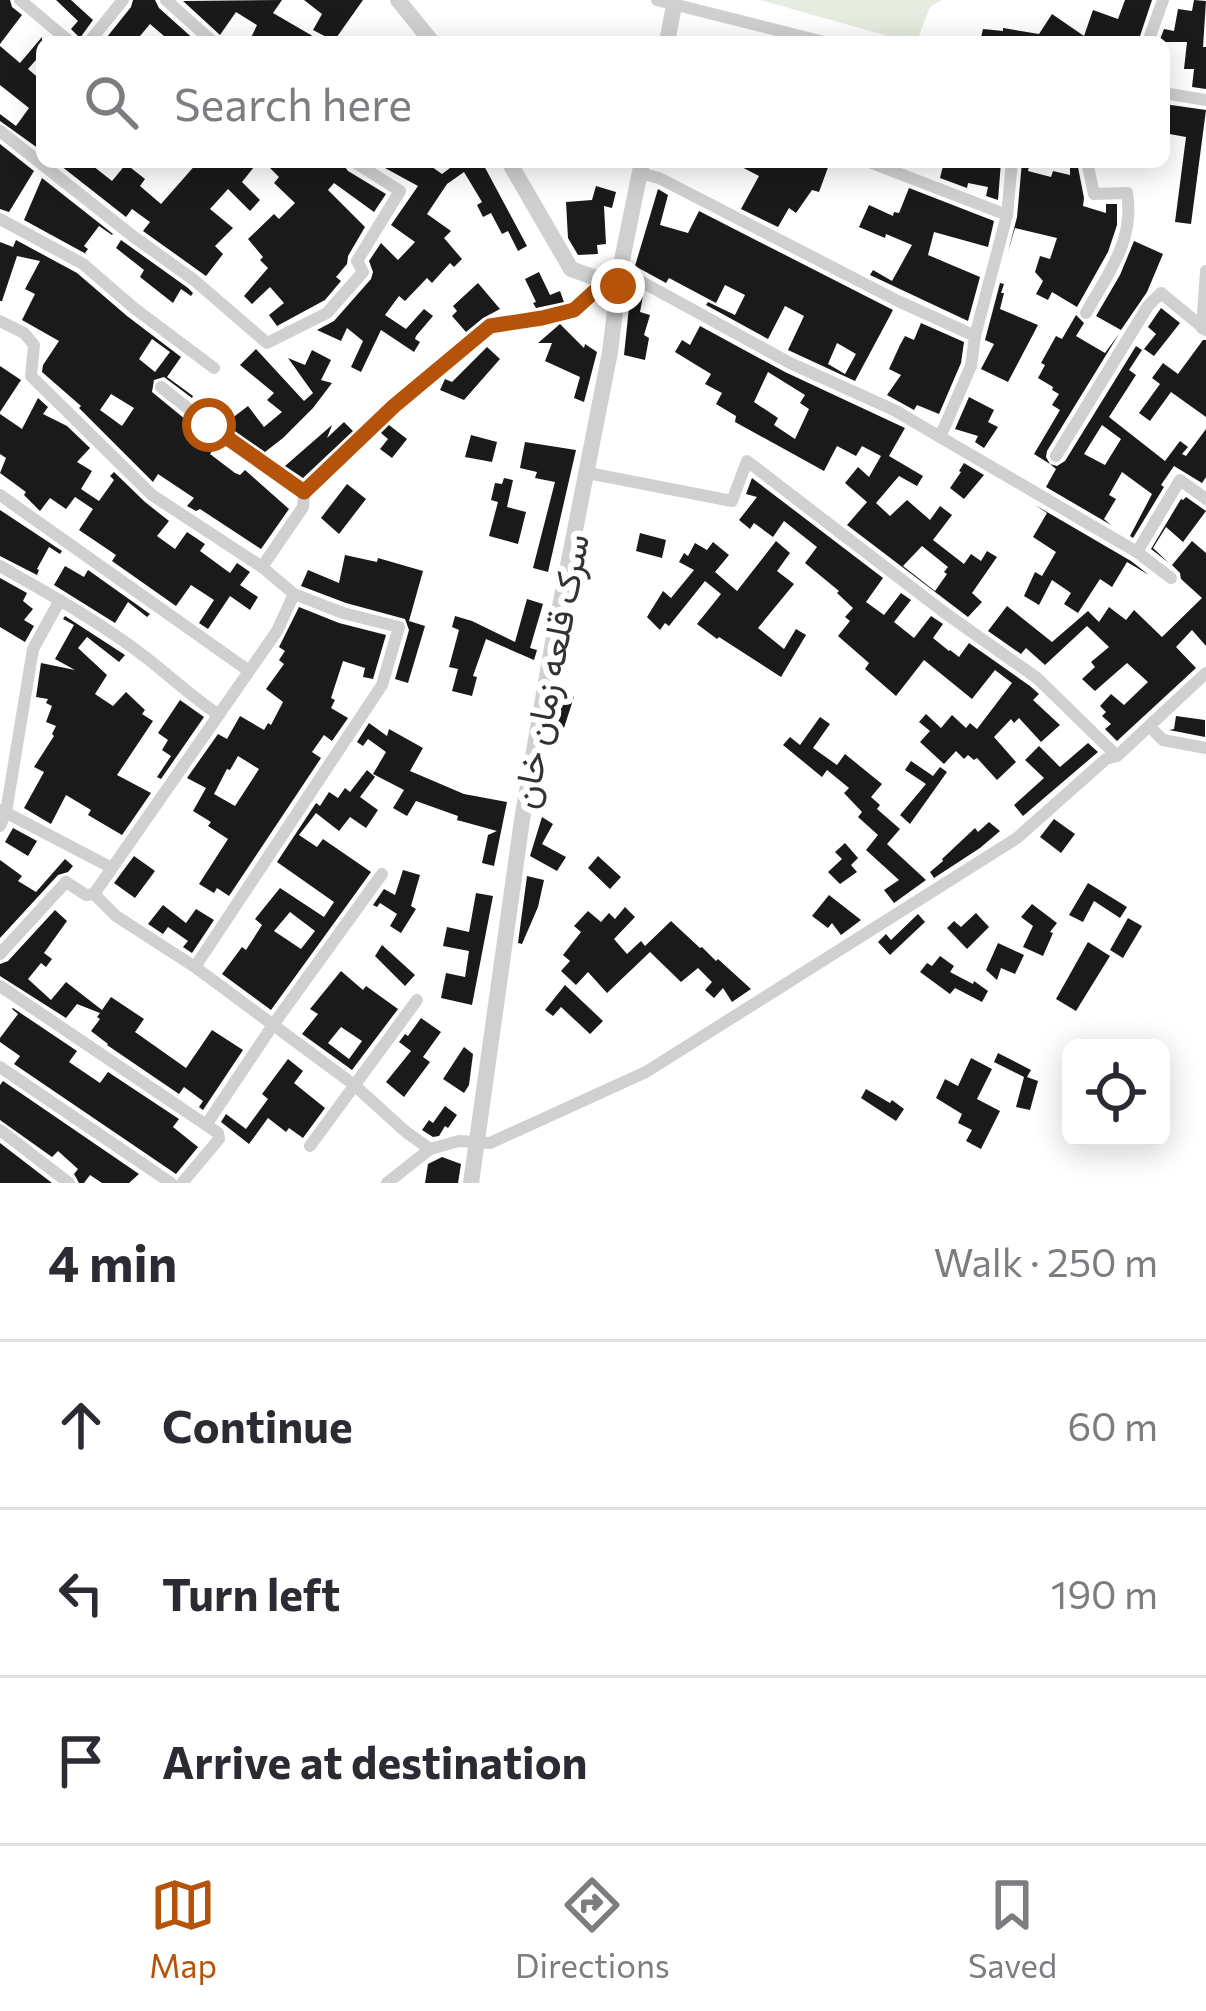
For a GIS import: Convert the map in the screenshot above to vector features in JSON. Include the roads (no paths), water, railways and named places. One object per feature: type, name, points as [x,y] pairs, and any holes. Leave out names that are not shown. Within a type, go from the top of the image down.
[{"type":"street","points":[[20,0],[63,36]]},
{"type":"street","points":[[93,36],[123,0]]},
{"type":"street","points":[[166,0],[206,36]]},
{"type":"street","points":[[398,0],[427,36]]},
{"type":"street","points":[[1150,36],[1163,0]]},
{"type":"street","points":[[667,36],[668,2],[801,36]]},
{"type":"street","points":[[1170,94],[1206,100]]},
{"type":"street","points":[[0,130],[36,159]]},
{"type":"street","points":[[48,168],[194,280],[267,343],[327,313],[363,272],[357,261],[400,190],[364,168]]},
{"type":"street","points":[[512,168],[571,269],[614,280],[894,410],[1137,552],[1171,578]]},
{"type":"street","name":"سرک قلعه زمان خان","points":[[470,1183],[522,820],[610,352],[614,280],[641,168]]},
{"type":"street","points":[[643,168],[975,337]]},
{"type":"street","points":[[885,168],[1007,215]]},
{"type":"street","points":[[940,437],[971,366],[1007,215],[1011,168]]},
{"type":"street","points":[[1086,313],[1128,236],[1129,202],[1127,193],[1094,194],[1088,168]]},
{"type":"street","points":[[0,219],[83,265],[214,368]]},
{"type":"street","points":[[1204,329],[1206,271]]},
{"type":"street","points":[[262,567],[303,506],[304,492],[394,406],[490,326],[574,310],[614,280]]},
{"type":"street","points":[[1056,456],[1161,292],[1204,329]]},
{"type":"street","points":[[0,321],[25,333],[34,345],[31,376],[152,495],[262,567],[294,594],[398,627],[382,686],[195,968]]},
{"type":"street","points":[[161,386],[304,492]]},
{"type":"street","points":[[588,473],[732,501],[747,461],[1037,678],[1117,756]]},
{"type":"street","points":[[1137,552],[1180,480],[1206,499]]},
{"type":"street","points":[[0,495],[249,671]]},
{"type":"street","points":[[0,566],[144,656],[219,715]]},
{"type":"street","points":[[1,950],[66,882],[86,895],[94,894],[277,631],[294,594]]},
{"type":"street","points":[[60,600],[33,649],[2,816],[112,868]]},
{"type":"street","points":[[387,1183],[430,1149],[459,1141],[490,1143],[646,1072],[1017,838],[1106,759],[1117,756],[1206,673]]},
{"type":"street","points":[[1149,726],[1163,740],[1206,748]]},
{"type":"street","points":[[206,1125],[382,874]]},
{"type":"street","points":[[94,894],[116,916],[353,1084],[430,1149]]},
{"type":"street","points":[[0,986],[218,1132],[219,1138],[187,1181]]},
{"type":"street","points":[[310,1146],[417,1000]]},
{"type":"street","points":[[0,1067],[171,1183]]},
{"type":"street","points":[[0,1130],[69,1183]]}]
